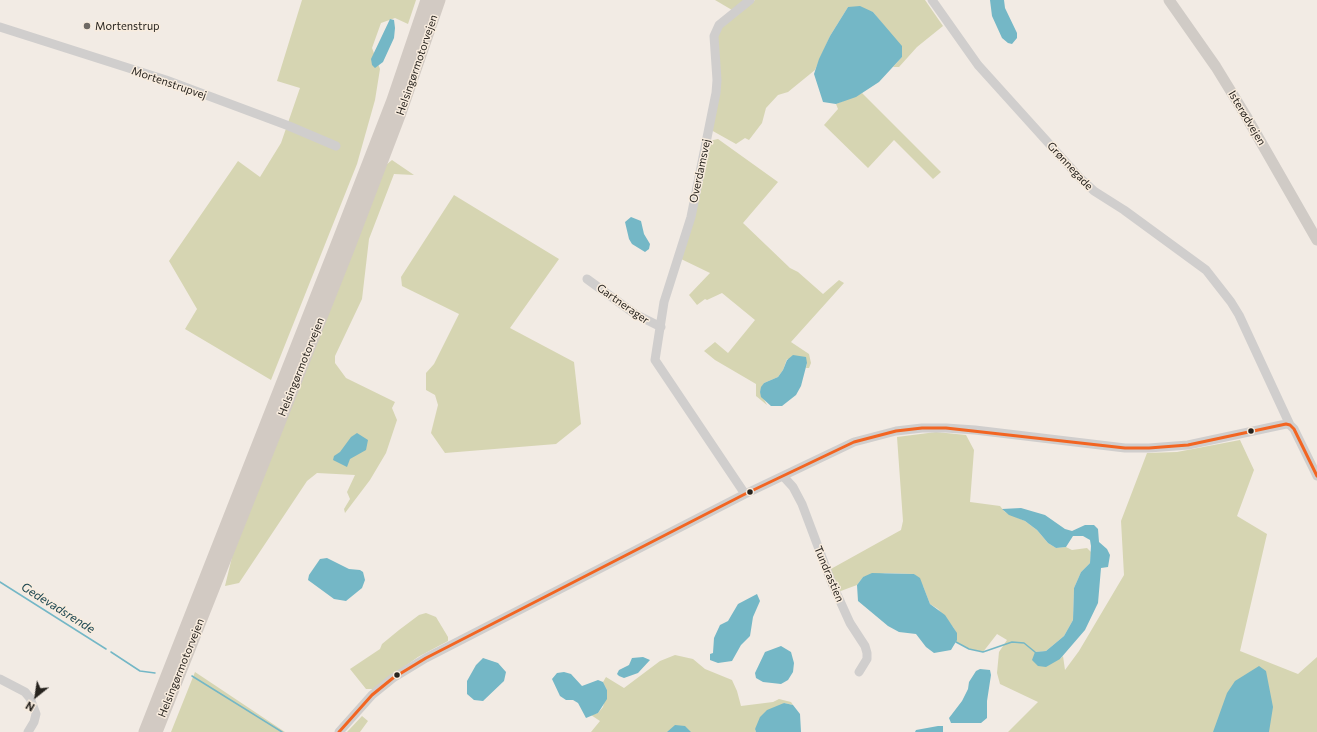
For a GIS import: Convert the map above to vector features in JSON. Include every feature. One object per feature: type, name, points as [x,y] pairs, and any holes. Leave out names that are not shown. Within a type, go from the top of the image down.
[{"type":"highway","name":"Helsingørmotorvejen","points":[[145,732],[393,100],[427,0]]},
{"type":"highway","name":"Helsingørmotorvejen","points":[[156,732],[351,242],[400,113],[439,0]]},
{"type":"main road","name":"Isterødvejen","points":[[1169,0],[1204,50],[1246,116],[1317,240]]},
{"type":"street","name":"Overdamsvej","points":[[745,494],[659,368],[655,360],[655,354],[661,327],[664,302],[690,217],[716,93],[717,80],[714,36],[719,26],[750,0]]},
{"type":"street","name":"Grønnegade","points":[[932,0],[988,77],[1080,178],[1094,191],[1124,210],[1206,270],[1240,315],[1290,425],[1294,429],[1317,476]]},
{"type":"street","name":"Mortenstrupvej","points":[[0,27],[166,80],[289,126],[336,146]]},
{"type":"street","name":"Gartnerager","points":[[587,279],[635,314],[661,327]]},
{"type":"street","points":[[339,732],[372,695],[415,664],[745,494],[854,442],[896,431],[922,428],[975,430],[1113,447],[1149,448],[1188,445],[1286,424],[1290,425]]},
{"type":"street","name":"Tundrastien","points":[[783,476],[796,493],[831,581],[850,623],[868,653],[867,659],[859,672]]},
{"type":"street","points":[[0,679],[25,692],[30,698],[36,714],[34,722],[28,732]]},
{"type":"green space","points":[[302,0],[416,0],[408,24],[395,18],[381,23],[372,48],[380,69],[375,100],[357,164],[271,380],[185,329],[197,309],[169,261],[238,161],[260,177],[281,143],[300,88],[277,81]]},
{"type":"green space","points":[[715,0],[744,0],[732,10]]},
{"type":"green space","points":[[755,0],[925,0],[943,26],[917,47],[899,67],[893,67],[902,57],[885,27],[873,12],[848,7],[830,36],[815,70],[788,92],[778,95],[766,108],[762,123],[749,140],[745,138],[736,144],[711,130],[717,38],[721,27]]},
{"type":"green space","points":[[862,93],[941,172],[933,179],[894,140],[868,168],[824,125],[838,109],[836,104]]},
{"type":"green space","points":[[718,139],[778,182],[743,223],[790,268],[798,272],[823,294],[839,280],[844,283],[791,342],[809,354],[811,363],[809,368],[806,368],[807,363],[787,359],[783,370],[778,377],[764,383],[760,392],[767,405],[756,396],[756,384],[715,360],[704,351],[715,342],[728,353],[755,320],[722,293],[707,300],[705,299],[697,305],[689,295],[710,273],[679,258],[709,141]]},
{"type":"green space","points":[[392,160],[414,175],[394,174],[369,239],[362,299],[335,356],[335,363],[346,378],[395,402],[392,408],[397,420],[386,453],[370,480],[345,513],[344,509],[350,499],[347,492],[355,475],[317,473],[307,481],[239,583],[225,586],[233,553],[386,165]]},
{"type":"green space","points":[[454,195],[559,259],[510,328],[574,362],[581,424],[556,444],[445,453],[431,433],[438,405],[435,395],[426,390],[426,373],[434,364],[459,314],[402,286],[401,277]]},
{"type":"green space","points":[[936,432],[966,435],[974,450],[970,502],[1000,506],[1005,512],[1025,521],[1037,530],[1048,543],[1056,548],[1066,547],[1072,550],[1087,548],[1091,552],[1090,563],[1081,572],[1074,588],[1073,620],[1064,636],[1046,651],[1035,652],[1060,659],[1063,656],[1065,670],[1079,651],[1124,575],[1121,521],[1147,453],[1177,452],[1240,440],[1254,470],[1237,516],[1267,534],[1240,651],[1298,674],[1317,657],[1317,732],[1008,732],[1038,702],[1000,684],[997,673],[999,652],[1007,640],[997,634],[983,652],[969,649],[956,642],[956,632],[953,627],[938,609],[930,604],[923,586],[914,574],[885,573],[863,577],[857,585],[838,592],[829,570],[901,530],[903,521],[897,437]]},
{"type":"green space","points":[[426,613],[436,617],[448,637],[448,641],[418,657],[373,689],[366,689],[350,669],[380,649],[382,644],[419,615]]},
{"type":"green space","points":[[675,655],[693,659],[705,669],[732,680],[741,706],[773,702],[779,699],[791,702],[793,705],[784,703],[755,729],[756,732],[591,732],[600,721],[591,715],[598,713],[603,707],[607,690],[603,682],[606,677],[624,688],[660,661]]},
{"type":"green space","points":[[195,672],[285,732],[171,732]]},
{"type":"green space","points":[[362,716],[368,721],[360,732],[347,732]]},
{"type":"water","points":[[990,0],[1004,0],[1005,8],[1017,33],[1017,38],[1012,44],[1008,43],[1002,38],[992,16]]},
{"type":"water","points":[[860,6],[873,12],[902,46],[902,57],[879,82],[856,97],[836,104],[823,102],[814,74],[819,59],[830,36],[848,7]]},
{"type":"water","points":[[390,19],[394,20],[394,38],[383,62],[375,68],[372,65],[371,59]]},
{"type":"water","points":[[631,217],[641,221],[644,234],[650,244],[649,249],[645,252],[632,244],[629,239],[625,222]]},
{"type":"water","points":[[793,355],[806,357],[807,363],[801,386],[796,395],[782,406],[771,406],[761,397],[761,387],[764,383],[778,377],[787,360]]},
{"type":"water","points":[[357,433],[368,440],[366,450],[350,459],[347,467],[333,460],[334,456],[340,452],[351,437]]},
{"type":"water","points":[[1021,508],[1045,515],[1065,529],[1072,531],[1085,525],[1094,525],[1098,529],[1099,542],[1107,549],[1110,555],[1108,567],[1101,568],[1098,603],[1085,630],[1060,659],[1046,667],[1038,666],[1032,660],[1035,652],[1046,651],[1064,636],[1073,620],[1074,588],[1081,572],[1090,563],[1091,546],[1090,540],[1083,536],[1073,536],[1066,547],[1056,548],[1048,543],[1037,530],[1025,521],[1009,515],[1002,509]]},
{"type":"water","points":[[327,558],[349,569],[360,570],[363,572],[365,580],[362,588],[346,601],[334,599],[308,580],[309,575],[320,559]]},
{"type":"water","points":[[872,573],[914,574],[920,578],[930,604],[945,615],[957,633],[957,640],[951,650],[934,653],[926,647],[916,634],[899,632],[888,626],[858,601],[857,585],[863,577]]},
{"type":"water","points":[[757,594],[760,601],[753,617],[750,636],[741,645],[732,661],[718,663],[710,660],[710,654],[713,653],[714,638],[720,625],[728,621],[738,604]]},
{"type":"water","points":[[781,646],[791,652],[794,663],[793,672],[788,680],[781,684],[763,682],[756,678],[755,673],[765,652]]},
{"type":"water","points":[[643,657],[650,660],[638,673],[624,678],[617,674],[619,670],[629,665],[632,658]]},
{"type":"water","points":[[483,658],[498,663],[506,672],[504,681],[483,701],[474,700],[467,694],[467,681],[476,665]]},
{"type":"water","points":[[1259,666],[1266,671],[1273,707],[1269,732],[1213,732],[1227,693],[1235,681]]},
{"type":"water","points":[[980,669],[990,670],[991,675],[987,701],[987,718],[981,723],[951,723],[949,718],[962,701],[968,689],[969,682],[976,671]]},
{"type":"water","points":[[564,672],[571,674],[582,686],[598,680],[603,682],[607,690],[607,699],[598,713],[586,718],[578,703],[573,700],[566,700],[560,696],[552,679],[557,673]]},
{"type":"water","points":[[784,703],[793,705],[800,714],[801,732],[756,732],[755,729],[760,717],[767,710]]},
{"type":"water","points":[[675,725],[685,726],[691,732],[667,732]]},
{"type":"water","points":[[943,726],[943,732],[915,732],[916,730]]},
{"type":"waterway","name":"Gedevadsrende","points":[[0,582],[106,649]]},
{"type":"waterway","points":[[956,642],[969,649],[983,652],[1012,642],[1024,643],[1035,652]]},
{"type":"waterway","name":"Gedevadsrende","points":[[111,652],[140,671],[155,673]]},
{"type":"waterway","name":"Gedevadsrende","points":[[192,676],[282,732]]},
{"type":"transit line","points":[[339,732],[372,695],[393,678],[426,658],[745,494],[854,442],[896,431],[922,428],[946,428],[1125,448],[1149,448],[1188,445],[1286,424],[1290,425]]},
{"type":"transit line","points":[[1290,425],[1294,429],[1317,476]]},
{"type":"place","name":"Mortenstrup","points":[[87,26]]}]
